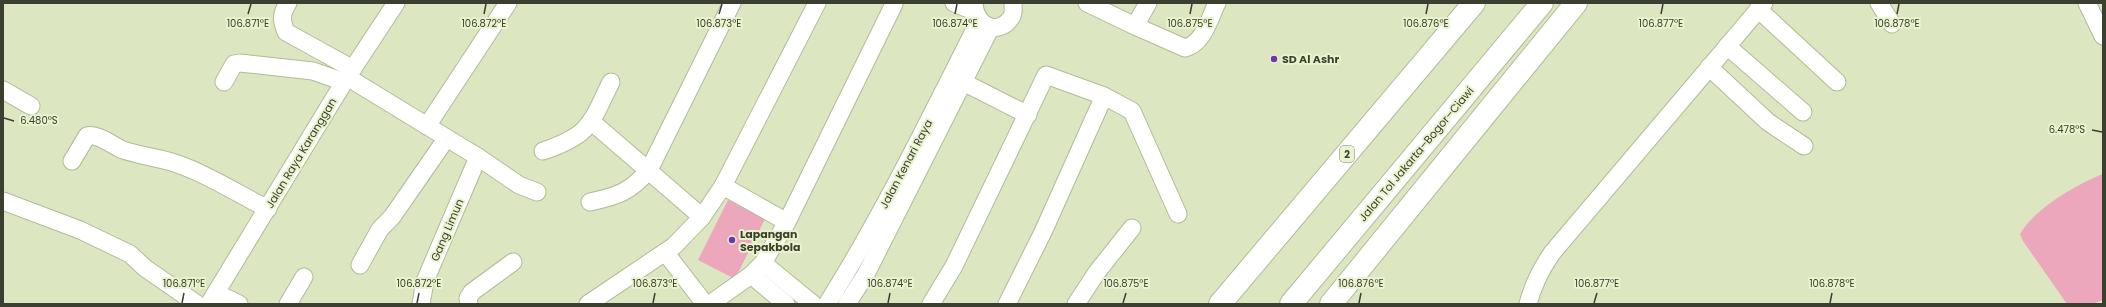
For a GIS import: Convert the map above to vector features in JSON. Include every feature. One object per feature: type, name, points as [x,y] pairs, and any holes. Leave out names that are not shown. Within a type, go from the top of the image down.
[{"type":"highway","name":"2","points":[[1220,304],[1474,3]]},
{"type":"highway","name":"Jalan Tol Jakarta–Bogor–Ciawi","points":[[1291,304],[1542,3]]},
{"type":"highway","points":[[1331,304],[1576,3]]},
{"type":"street","points":[[288,3],[282,12],[281,21],[286,32],[348,76],[446,139],[478,157],[519,185],[537,192]]},
{"type":"street","name":"Jalan Raya Karanggan","points":[[212,298],[268,209],[348,76],[396,3]]},
{"type":"street","points":[[427,126],[508,3]]},
{"type":"street","points":[[590,202],[616,196],[638,183],[649,170],[732,3]]},
{"type":"street","points":[[588,304],[674,246],[702,217],[723,186],[817,3]]},
{"type":"street","points":[[710,304],[757,269],[787,222],[894,3]]},
{"type":"street","points":[[954,3],[980,16],[1004,24],[1012,15],[1013,3]]},
{"type":"street","points":[[1087,3],[1186,48],[1194,46],[1201,37],[1217,3]]},
{"type":"street","points":[[1135,26],[1148,3]]},
{"type":"street","points":[[1879,3],[1892,24]]},
{"type":"street","points":[[2087,3],[2103,36]]},
{"type":"street","points":[[1528,304],[1532,288],[1543,266],[1552,253],[1761,6],[1836,82]]},
{"type":"street","name":"Jalan Kenari Raya","points":[[847,304],[866,274],[963,82],[980,16]]},
{"type":"street","name":"Jalan Kenari Raya","points":[[828,304],[851,266],[900,177],[980,16]]},
{"type":"street","points":[[1727,46],[1803,112]]},
{"type":"street","points":[[224,82],[234,64],[240,63],[348,76]]},
{"type":"street","points":[[1709,67],[1768,122],[1804,146]]},
{"type":"street","points":[[931,304],[954,266],[1046,75],[1104,96],[1127,107],[1136,116],[1178,214]]},
{"type":"street","points":[[543,151],[573,140],[592,122],[610,82]]},
{"type":"street","points":[[963,82],[1028,115]]},
{"type":"street","points":[[3,90],[31,106]]},
{"type":"street","points":[[1007,304],[1043,232],[1104,96]]},
{"type":"street","points":[[592,122],[702,217]]},
{"type":"street","points":[[72,161],[87,136],[93,136],[128,152],[143,157],[167,161],[185,168],[268,209]]},
{"type":"street","points":[[360,265],[380,229],[392,217],[446,139]]},
{"type":"street","name":"Gang Limun","points":[[421,304],[425,281],[478,157]]},
{"type":"street","points":[[723,186],[787,222]]},
{"type":"street","points":[[3,201],[80,230],[130,254],[145,268],[197,304]]},
{"type":"street","points":[[1076,304],[1097,272],[1132,228]]},
{"type":"street","points":[[665,252],[705,304]]},
{"type":"street","points":[[469,304],[468,298],[472,292],[514,262]]},
{"type":"street","points":[[757,269],[786,304]]},
{"type":"street","points":[[757,269],[813,304]]},
{"type":"street","points":[[288,304],[304,277]]},
{"type":"street","points":[[212,298],[239,304]]},
{"type":"shaded area","points":[[2103,174],[2103,300],[2092,304],[2067,304],[2023,241],[2020,234],[2035,215],[2057,198],[2081,184]]},
{"type":"shaded area","name":"Lapangan Sepakbola","points":[[728,200],[765,219],[735,279],[698,260]]},
{"type":"place","name":"SD Al Ashr","points":[[1274,59]]},
{"type":"place","name":"Lapangan Sepakbola","points":[[732,240]]}]
